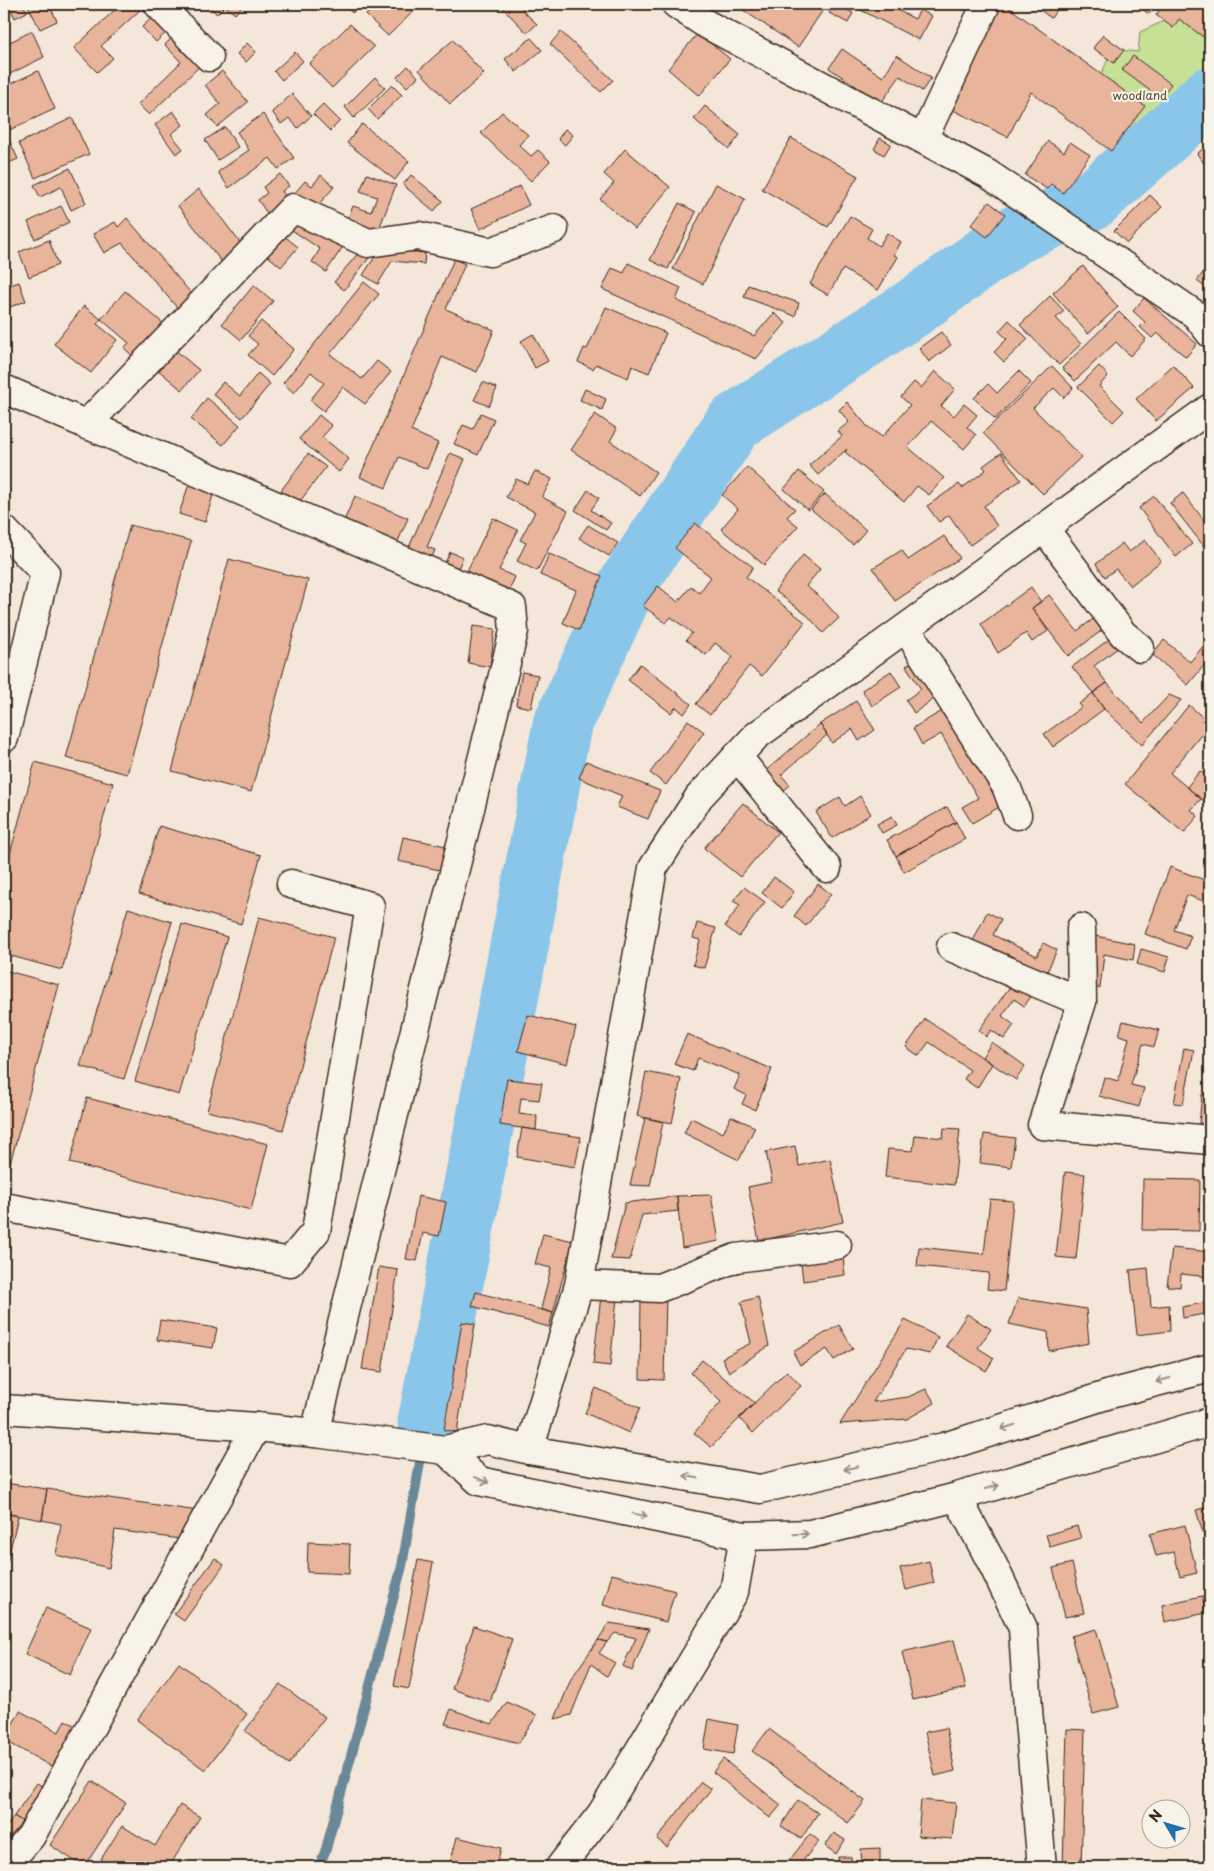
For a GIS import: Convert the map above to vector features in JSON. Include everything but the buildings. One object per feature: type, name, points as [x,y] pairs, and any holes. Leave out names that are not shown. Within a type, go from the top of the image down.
[{"type":"street","points":[[158,4],[209,57]]},
{"type":"street","points":[[676,4],[706,24],[988,174],[1196,315],[1210,333]]},
{"type":"street","points":[[923,139],[986,4]]},
{"type":"street","points":[[86,425],[293,208],[368,243],[418,236],[490,252],[554,229]]},
{"type":"street","points":[[4,389],[512,607],[514,631],[315,1433]]},
{"type":"street","points":[[529,1450],[579,1285],[652,868],[699,797],[756,736],[1210,408]]},
{"type":"street","points":[[1044,528],[1122,634],[1140,648]]},
{"type":"street","points":[[4,530],[45,573],[4,738]]},
{"type":"street","points":[[906,628],[1006,786],[1017,815]]},
{"type":"street","points":[[738,756],[827,868]]},
{"type":"street","points":[[4,1208],[290,1262],[316,1231],[370,906],[291,884]]},
{"type":"street","points":[[1081,928],[1082,1002],[1042,1125],[1210,1140]]},
{"type":"street","points":[[951,947],[1082,1002]]},
{"type":"street","points":[[579,1285],[659,1288],[736,1258],[837,1245]]},
{"type":"street","points":[[4,1409],[256,1427],[445,1450],[488,1440],[529,1450],[760,1489],[944,1447],[1110,1394],[1210,1368]]},
{"type":"street","points":[[445,1450],[479,1481],[744,1536],[810,1534],[957,1497],[1210,1422]]},
{"type":"street","points":[[4,1867],[32,1836],[256,1427]]},
{"type":"street","points":[[957,1497],[995,1569],[1022,1628],[1042,1867]]},
{"type":"street","points":[[560,1867],[602,1813],[734,1592],[744,1536]]},
{"type":"green space","name":"woodland","points":[[1191,4],[1210,4],[1210,76],[1193,106],[1145,147],[1099,130],[1101,75],[1112,49],[1138,52],[1140,32],[1166,20]]},
{"type":"waterway","points":[[427,1422],[562,725],[627,585],[734,423],[910,310],[1015,235],[1093,200],[1210,96]]},
{"type":"waterway","points":[[319,1867],[326,1849],[402,1566],[427,1422]]}]
